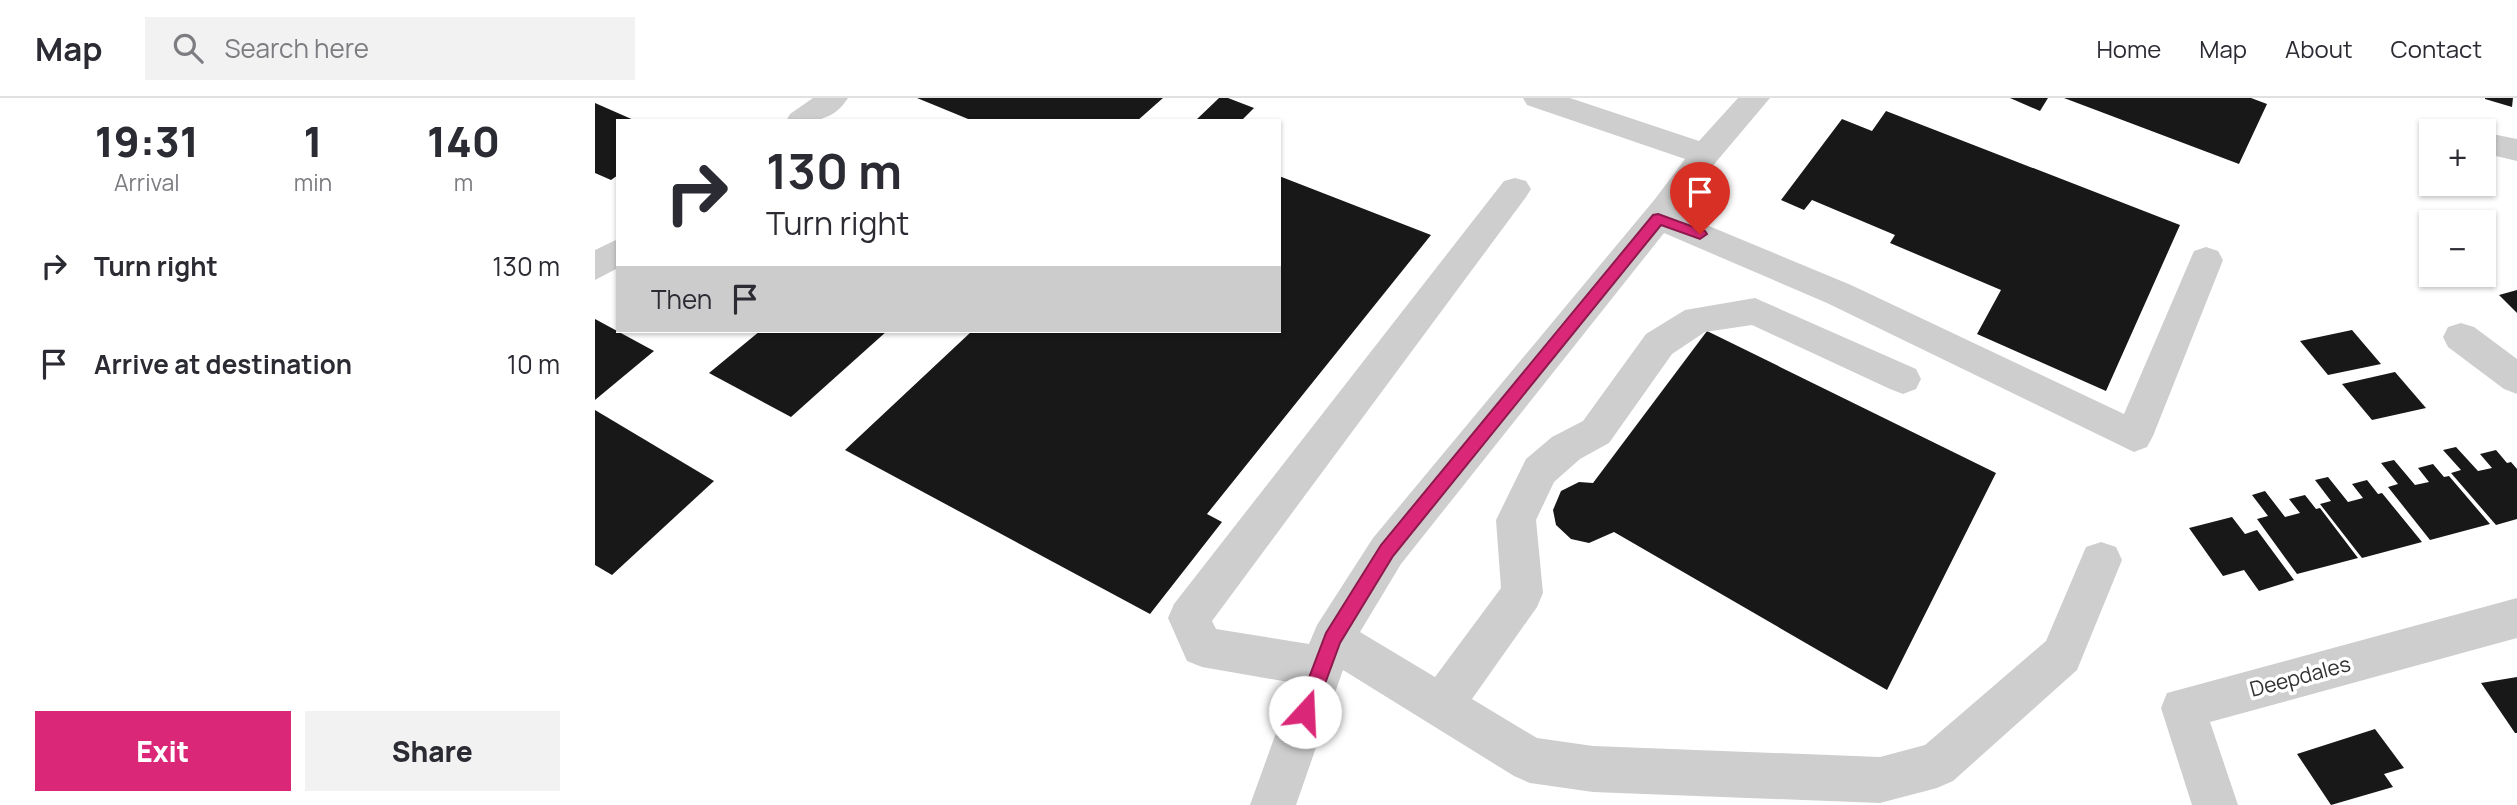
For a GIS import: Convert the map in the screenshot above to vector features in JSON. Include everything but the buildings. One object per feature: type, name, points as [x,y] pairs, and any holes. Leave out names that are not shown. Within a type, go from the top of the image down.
[{"type":"street","points":[[804,119],[834,98]]},
{"type":"street","points":[[1538,98],[1705,154]]},
{"type":"street","points":[[1273,805],[1327,653],[1387,551],[1658,218],[1705,154],[1755,98]]},
{"type":"street","points":[[2496,146],[2517,150]]},
{"type":"street","points":[[1515,189],[1189,618],[1202,647],[1327,653],[1441,705],[1530,760],[1593,769],[1880,780],[1937,765],[2061,655],[2101,560]]},
{"type":"street","points":[[1658,218],[1794,274],[2134,436],[2206,260]]},
{"type":"street","points":[[595,267],[616,252]]},
{"type":"street","points":[[1441,705],[1522,593],[1516,520],[1540,471],[1566,448],[1596,432],[1658,344],[1697,320],[1755,311],[1903,379]]},
{"type":"street","points":[[2461,337],[2517,379]]},
{"type":"street","name":"Deepdales","points":[[2215,805],[2182,708],[2517,618]]},
{"type":"route","points":[[1305,712],[1332,639],[1387,551],[1658,218],[1700,234]]}]
